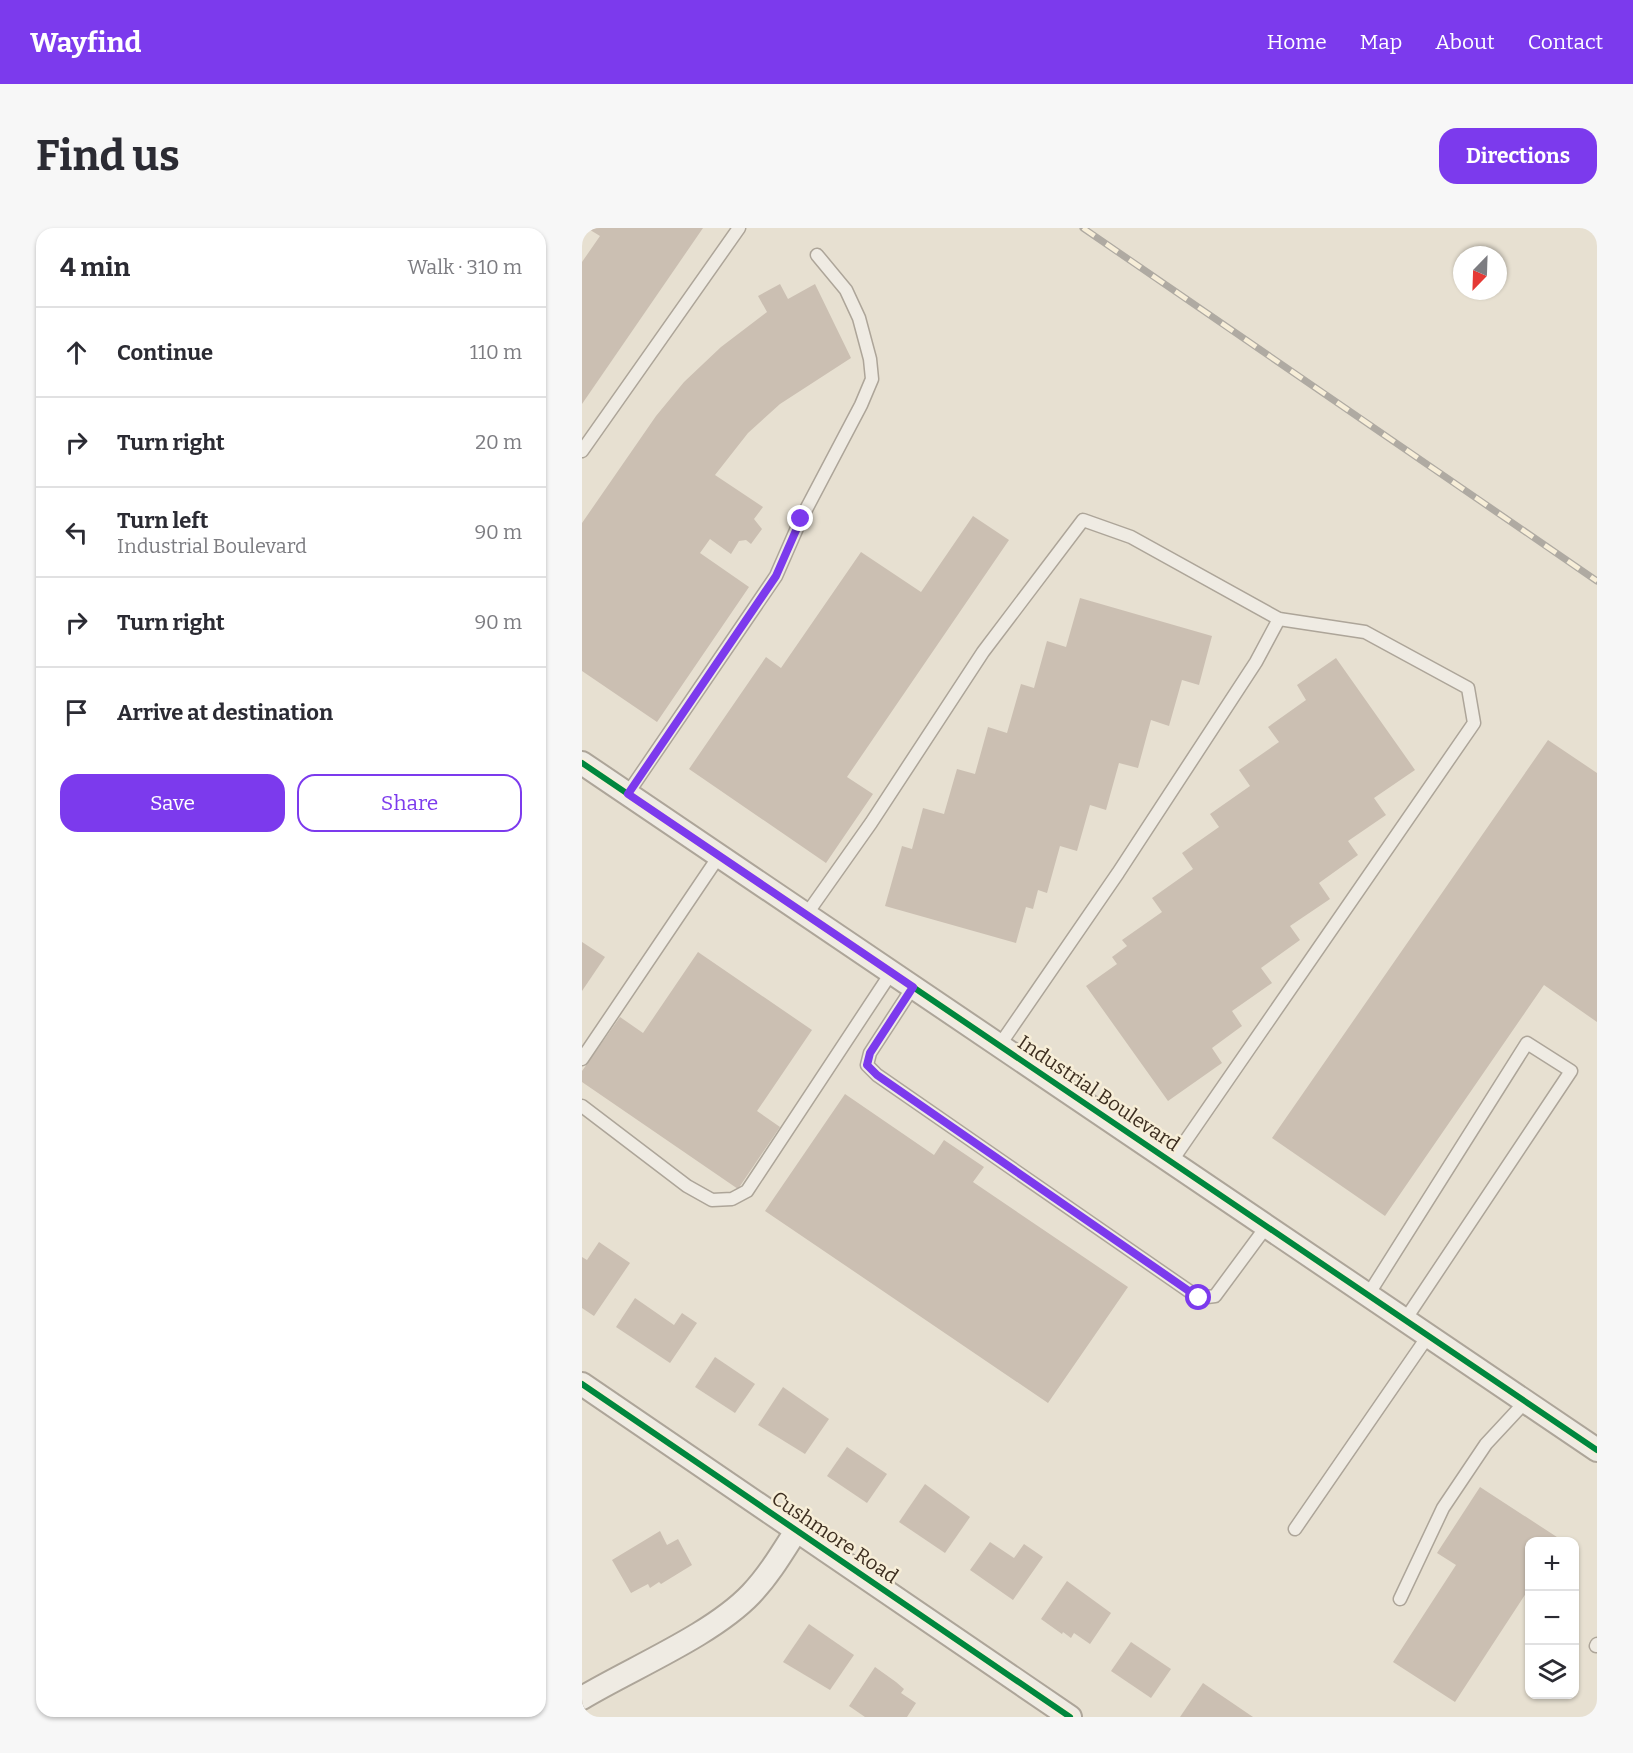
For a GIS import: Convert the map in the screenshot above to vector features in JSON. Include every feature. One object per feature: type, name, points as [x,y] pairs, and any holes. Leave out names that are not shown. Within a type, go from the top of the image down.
[{"type":"street","name":"Industrial Boulevard","points":[[582,763],[1597,1450]]},
{"type":"street","name":"Cushmore Road","points":[[582,1384],[1070,1717]]},
{"type":"street","points":[[582,1698],[717,1622],[750,1595],[775,1564],[796,1531]]},
{"type":"lane","points":[[582,452],[739,228]]},
{"type":"lane","points":[[628,794],[776,576],[801,519],[861,405],[872,379],[870,359],[859,318],[846,290],[817,255]]},
{"type":"lane","points":[[806,915],[871,823],[983,652],[1083,520],[1131,537],[1279,619],[1365,632],[1468,688],[1474,723],[1171,1162]]},
{"type":"lane","points":[[999,1046],[1118,873],[1256,662],[1279,619]]},
{"type":"lane","points":[[582,1059],[719,856]]},
{"type":"lane","points":[[582,1106],[687,1186],[712,1200],[732,1199],[747,1191],[891,973]]},
{"type":"lane","points":[[913,987],[870,1053],[867,1065],[877,1075],[1199,1298],[1215,1296],[1266,1227]]},
{"type":"lane","points":[[1368,1295],[1527,1043],[1571,1071],[1405,1320]]},
{"type":"lane","points":[[1295,1529],[1428,1336]]},
{"type":"lane","points":[[1400,1599],[1443,1508],[1486,1444],[1525,1402]]},
{"type":"building","points":[[587,228],[703,228],[582,404],[582,262],[600,236]]},
{"type":"building","points":[[780,284],[788,299],[815,284],[851,358],[780,404],[748,433],[715,475],[763,507],[754,519],[762,529],[751,544],[746,540],[739,541],[731,554],[710,539],[700,553],[749,587],[657,722],[582,671],[582,523],[656,416],[684,382],[721,347],[767,312],[758,296]]},
{"type":"building","points":[[973,516],[1009,540],[847,777],[873,794],[826,863],[689,769],[766,657],[781,668],[861,552],[921,592]]},
{"type":"building","points":[[1080,598],[1212,636],[1199,685],[1182,680],[1169,726],[1151,720],[1138,768],[1119,763],[1106,810],[1090,805],[1077,851],[1060,846],[1047,893],[1038,890],[1033,909],[1026,907],[1016,943],[885,906],[902,846],[912,849],[923,808],[944,814],[957,769],[975,774],[988,727],[1007,733],[1021,684],[1034,688],[1047,641],[1066,647]]},
{"type":"building","points":[[1336,658],[1415,770],[1374,798],[1386,815],[1348,841],[1358,855],[1319,883],[1330,899],[1290,926],[1300,940],[1261,968],[1272,983],[1232,1011],[1242,1026],[1212,1048],[1222,1063],[1168,1101],[1086,986],[1117,964],[1112,957],[1127,946],[1122,940],[1162,912],[1152,898],[1193,869],[1182,853],[1219,827],[1210,814],[1250,786],[1239,770],[1279,742],[1268,727],[1306,700],[1297,685]]},
{"type":"building","points":[[1548,740],[1597,773],[1597,1022],[1544,985],[1385,1216],[1272,1138]]},
{"type":"building","points":[[582,942],[605,957],[582,991]]},
{"type":"building","points":[[698,952],[812,1030],[757,1111],[780,1127],[738,1189],[582,1082],[582,1071],[620,1017],[643,1033]]},
{"type":"building","points":[[845,1094],[934,1155],[944,1140],[984,1167],[973,1182],[1128,1287],[1048,1403],[765,1211]]},
{"type":"building","points":[[599,1242],[630,1263],[594,1316],[582,1308],[582,1257],[587,1260]]},
{"type":"building","points":[[635,1298],[674,1325],[682,1313],[697,1323],[670,1363],[616,1327]]},
{"type":"building","points":[[715,1357],[755,1384],[735,1413],[695,1387]]},
{"type":"building","points":[[783,1387],[829,1419],[805,1454],[758,1425]]},
{"type":"building","points":[[847,1447],[887,1474],[867,1503],[827,1476]]},
{"type":"building","points":[[925,1484],[970,1517],[945,1553],[899,1522]]},
{"type":"building","points":[[1480,1487],[1557,1537],[1525,1537],[1525,1595],[1455,1702],[1393,1662],[1456,1565],[1437,1553]]},
{"type":"building","points":[[660,1531],[667,1545],[678,1539],[692,1565],[661,1584],[659,1582],[650,1588],[648,1584],[631,1593],[612,1560]]},
{"type":"building","points":[[990,1542],[1014,1558],[1024,1544],[1043,1557],[1013,1600],[970,1570]]},
{"type":"building","points":[[1067,1581],[1111,1613],[1090,1644],[1074,1633],[1071,1638],[1063,1632],[1062,1634],[1041,1619]]},
{"type":"building","points":[[809,1624],[854,1655],[830,1690],[783,1662]]},
{"type":"building","points":[[1131,1642],[1171,1669],[1151,1698],[1111,1671]]},
{"type":"building","points":[[875,1667],[904,1689],[901,1693],[916,1703],[907,1717],[865,1717],[849,1706]]},
{"type":"building","points":[[1203,1683],[1253,1717],[1180,1717]]},
{"type":"railway","points":[[1083,228],[1597,581]]},
{"type":"cycle path","points":[[582,763],[1597,1450]]},
{"type":"cycle path","points":[[582,1384],[1070,1717]]},
{"type":"route","points":[[801,519],[776,576],[703,679],[628,794],[913,987],[870,1053],[867,1065],[877,1075],[1199,1298]]}]
